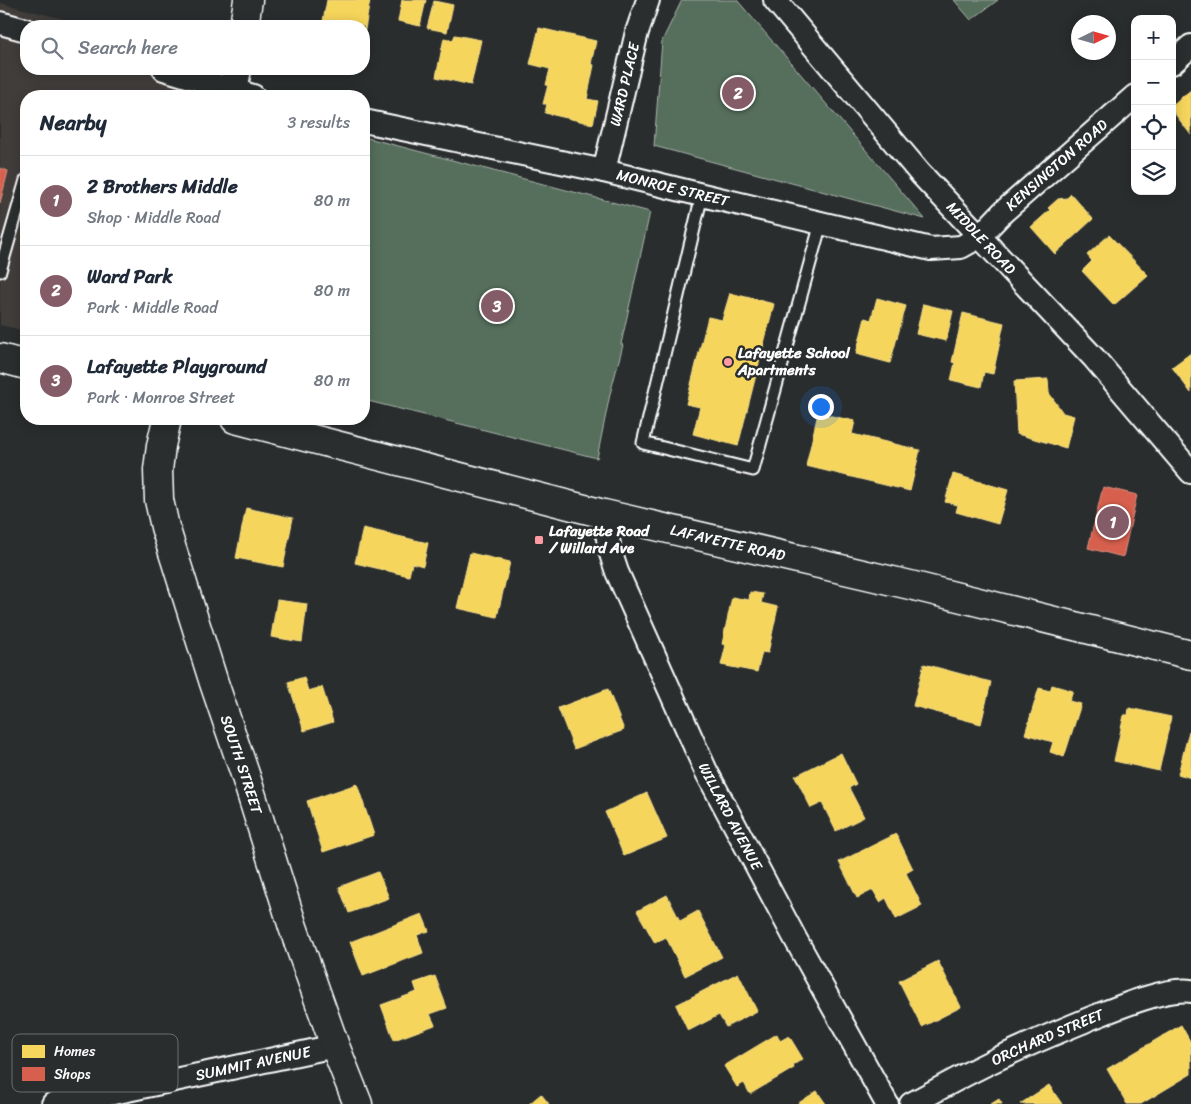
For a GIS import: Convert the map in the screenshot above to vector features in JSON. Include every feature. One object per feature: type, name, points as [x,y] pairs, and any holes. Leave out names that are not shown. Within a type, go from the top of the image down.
[{"type":"main road","points":[[245,20],[248,0]]},
{"type":"main road","points":[[0,358],[20,363]]},
{"type":"main road","name":"SOUTH STREET","points":[[165,425],[158,470],[159,500],[165,527],[272,862],[335,1046],[358,1104]]},
{"type":"main road","name":"LAFAYETTE ROAD","points":[[258,425],[604,514],[910,585],[1191,655]]},
{"type":"street","name":"WARD PLACE","points":[[604,171],[637,32],[648,0]]},
{"type":"street","name":"MIDDLE ROAD","points":[[775,0],[920,173],[1094,358],[1191,472]]},
{"type":"street","points":[[0,23],[20,28]]},
{"type":"street","points":[[1175,60],[1191,46]]},
{"type":"street","points":[[188,75],[239,88]]},
{"type":"street","name":"KENSINGTON ROAD","points":[[979,237],[1003,212],[1131,100]]},
{"type":"street","name":"MONROE STREET","points":[[370,121],[604,171],[702,196],[931,249],[961,247],[979,237]]},
{"type":"street","name":"WILLARD AVENUE","points":[[604,514],[610,551],[617,572],[706,771],[886,1104]]},
{"type":"street","name":"ORCHARD STREET","points":[[911,1104],[994,1060],[1116,1008],[1158,994],[1191,991]]},
{"type":"street","name":"SUMMIT AVENUE","points":[[178,1079],[335,1046]]},
{"type":"street","name":"SUMMIT AVENUE","points":[[53,1104],[117,1092]]},
{"type":"lane","points":[[702,196],[643,443],[752,470],[821,224]]},
{"type":"lane","points":[[0,271],[20,201]]},
{"type":"shaded area","points":[[0,3],[67,20],[20,20],[20,75],[201,75],[198,90],[20,90],[20,330],[0,325]]},
{"type":"green space","points":[[682,0],[737,0],[925,219],[654,146],[662,41]]},
{"type":"green space","points":[[954,0],[998,0],[971,20]]},
{"type":"green space","points":[[370,139],[650,212],[621,344],[623,345],[610,394],[597,458],[370,401]]},
{"type":"building: Homes","points":[[327,0],[370,0],[367,20],[323,20]]},
{"type":"building: Homes","points":[[402,0],[426,0],[420,26],[398,21]]},
{"type":"building: Homes","points":[[434,1],[453,5],[447,32],[427,28]]},
{"type":"building: Homes","points":[[539,28],[596,41],[591,64],[594,65],[587,99],[598,101],[593,124],[545,113],[547,104],[543,104],[550,69],[530,64]]},
{"type":"building: Homes","points":[[455,35],[481,40],[471,85],[436,77],[444,38],[453,40]]},
{"type":"building: Homes","points":[[1191,90],[1191,135],[1176,115],[1176,102]]},
{"type":"building: Homes","points":[[1071,194],[1093,219],[1055,254],[1031,227],[1050,210],[1048,208],[1058,199],[1067,198]]},
{"type":"building: Homes","points":[[1109,235],[1148,275],[1114,305],[1082,271],[1092,261],[1087,255]]},
{"type":"building: Homes","name":"Lafayette School Apartments","points":[[730,293],[774,304],[738,446],[693,434],[700,407],[686,404],[708,317],[722,320]]},
{"type":"building: Homes","points":[[877,298],[906,306],[890,363],[856,354],[865,318],[871,320]]},
{"type":"building: Homes","points":[[923,304],[953,311],[946,341],[916,334]]},
{"type":"building: Homes","points":[[963,313],[1004,323],[993,374],[984,372],[981,387],[951,380],[955,363],[952,362]]},
{"type":"building: Homes","points":[[1191,353],[1191,393],[1172,367]]},
{"type":"building: Homes","points":[[1048,379],[1049,393],[1063,413],[1074,416],[1066,448],[1017,434],[1014,381]]},
{"type":"building: Homes","points":[[818,413],[855,421],[852,434],[920,450],[910,491],[806,466]]},
{"type":"building: Homes","points":[[953,474],[1008,490],[998,524],[956,512],[958,505],[945,502]]},
{"type":"building: Homes","points":[[246,508],[293,518],[283,567],[236,558]]},
{"type":"building: Homes","points":[[363,528],[428,543],[423,566],[412,563],[409,576],[355,563]]},
{"type":"building: Homes","points":[[470,553],[510,562],[497,617],[457,608]]},
{"type":"building: Homes","points":[[750,592],[763,594],[761,603],[778,607],[768,653],[762,652],[757,672],[721,665],[726,645],[722,644],[732,597],[749,600]]},
{"type":"building: Homes","points":[[277,600],[307,604],[302,642],[271,637]]},
{"type":"building: Homes","points":[[924,664],[991,682],[981,724],[913,706]]},
{"type":"building: Homes","points":[[304,677],[308,691],[322,687],[333,722],[304,731],[288,682]]},
{"type":"building: Homes","points":[[1052,685],[1073,691],[1069,701],[1081,704],[1064,757],[1050,752],[1053,742],[1025,734],[1039,688],[1050,691]]},
{"type":"building: Homes","points":[[608,689],[624,730],[574,749],[558,708]]},
{"type":"building: Homes","points":[[1129,708],[1171,717],[1159,771],[1114,761],[1124,715],[1128,715]]},
{"type":"building: Homes","points":[[1189,731],[1191,732],[1191,778],[1178,774]]},
{"type":"building: Homes","points":[[841,753],[856,784],[849,788],[864,817],[836,831],[822,803],[811,808],[795,776]]},
{"type":"building: Homes","points":[[357,784],[374,835],[323,852],[307,801]]},
{"type":"building: Homes","points":[[647,793],[667,838],[624,856],[605,812]]},
{"type":"building: Homes","points":[[896,834],[913,869],[906,873],[922,906],[896,919],[886,898],[880,902],[873,890],[857,898],[839,862]]},
{"type":"building: Homes","points":[[378,872],[389,898],[349,913],[339,887]]},
{"type":"building: Homes","points":[[667,895],[680,921],[698,911],[722,957],[685,976],[666,937],[655,943],[637,911]]},
{"type":"building: Homes","points":[[422,914],[429,931],[417,935],[423,953],[363,976],[350,942]]},
{"type":"building: Homes","points":[[938,961],[961,1007],[922,1027],[899,981]]},
{"type":"building: Homes","points":[[738,973],[757,1011],[726,1027],[719,1015],[688,1031],[676,1005]]},
{"type":"building: Homes","points":[[435,976],[447,1008],[430,1014],[435,1025],[394,1040],[381,1005],[417,992],[414,983]]},
{"type":"building: Homes","points":[[1181,1025],[1191,1043],[1191,1074],[1141,1104],[1127,1104],[1107,1069]]},
{"type":"building: Homes","points":[[777,1034],[780,1041],[789,1036],[803,1059],[793,1065],[794,1068],[750,1094],[744,1083],[737,1087],[724,1066]]},
{"type":"building: Homes","points":[[1049,1085],[1062,1104],[1020,1104]]},
{"type":"building: Homes","points":[[817,1091],[826,1104],[797,1104]]},
{"type":"building: Homes","points":[[541,1094],[549,1104],[529,1104]]},
{"type":"building: Homes","points":[[999,1099],[1002,1104],[991,1104]]},
{"type":"building: Shops","points":[[0,168],[8,171],[0,203]]},
{"type":"building: Shops","points":[[1103,487],[1137,495],[1123,557],[1088,548]]},
{"type":"place","name":"Ward Park","points":[[738,93]]},
{"type":"place","name":"Lafayette Playground","points":[[497,306]]},
{"type":"place","name":"Lafayette School Apartments","points":[[728,362]]},
{"type":"place","name":"2 Brothers Middle","points":[[1113,522]]},
{"type":"place","name":"Lafayette Road / Willard Ave","points":[[539,540]]}]
